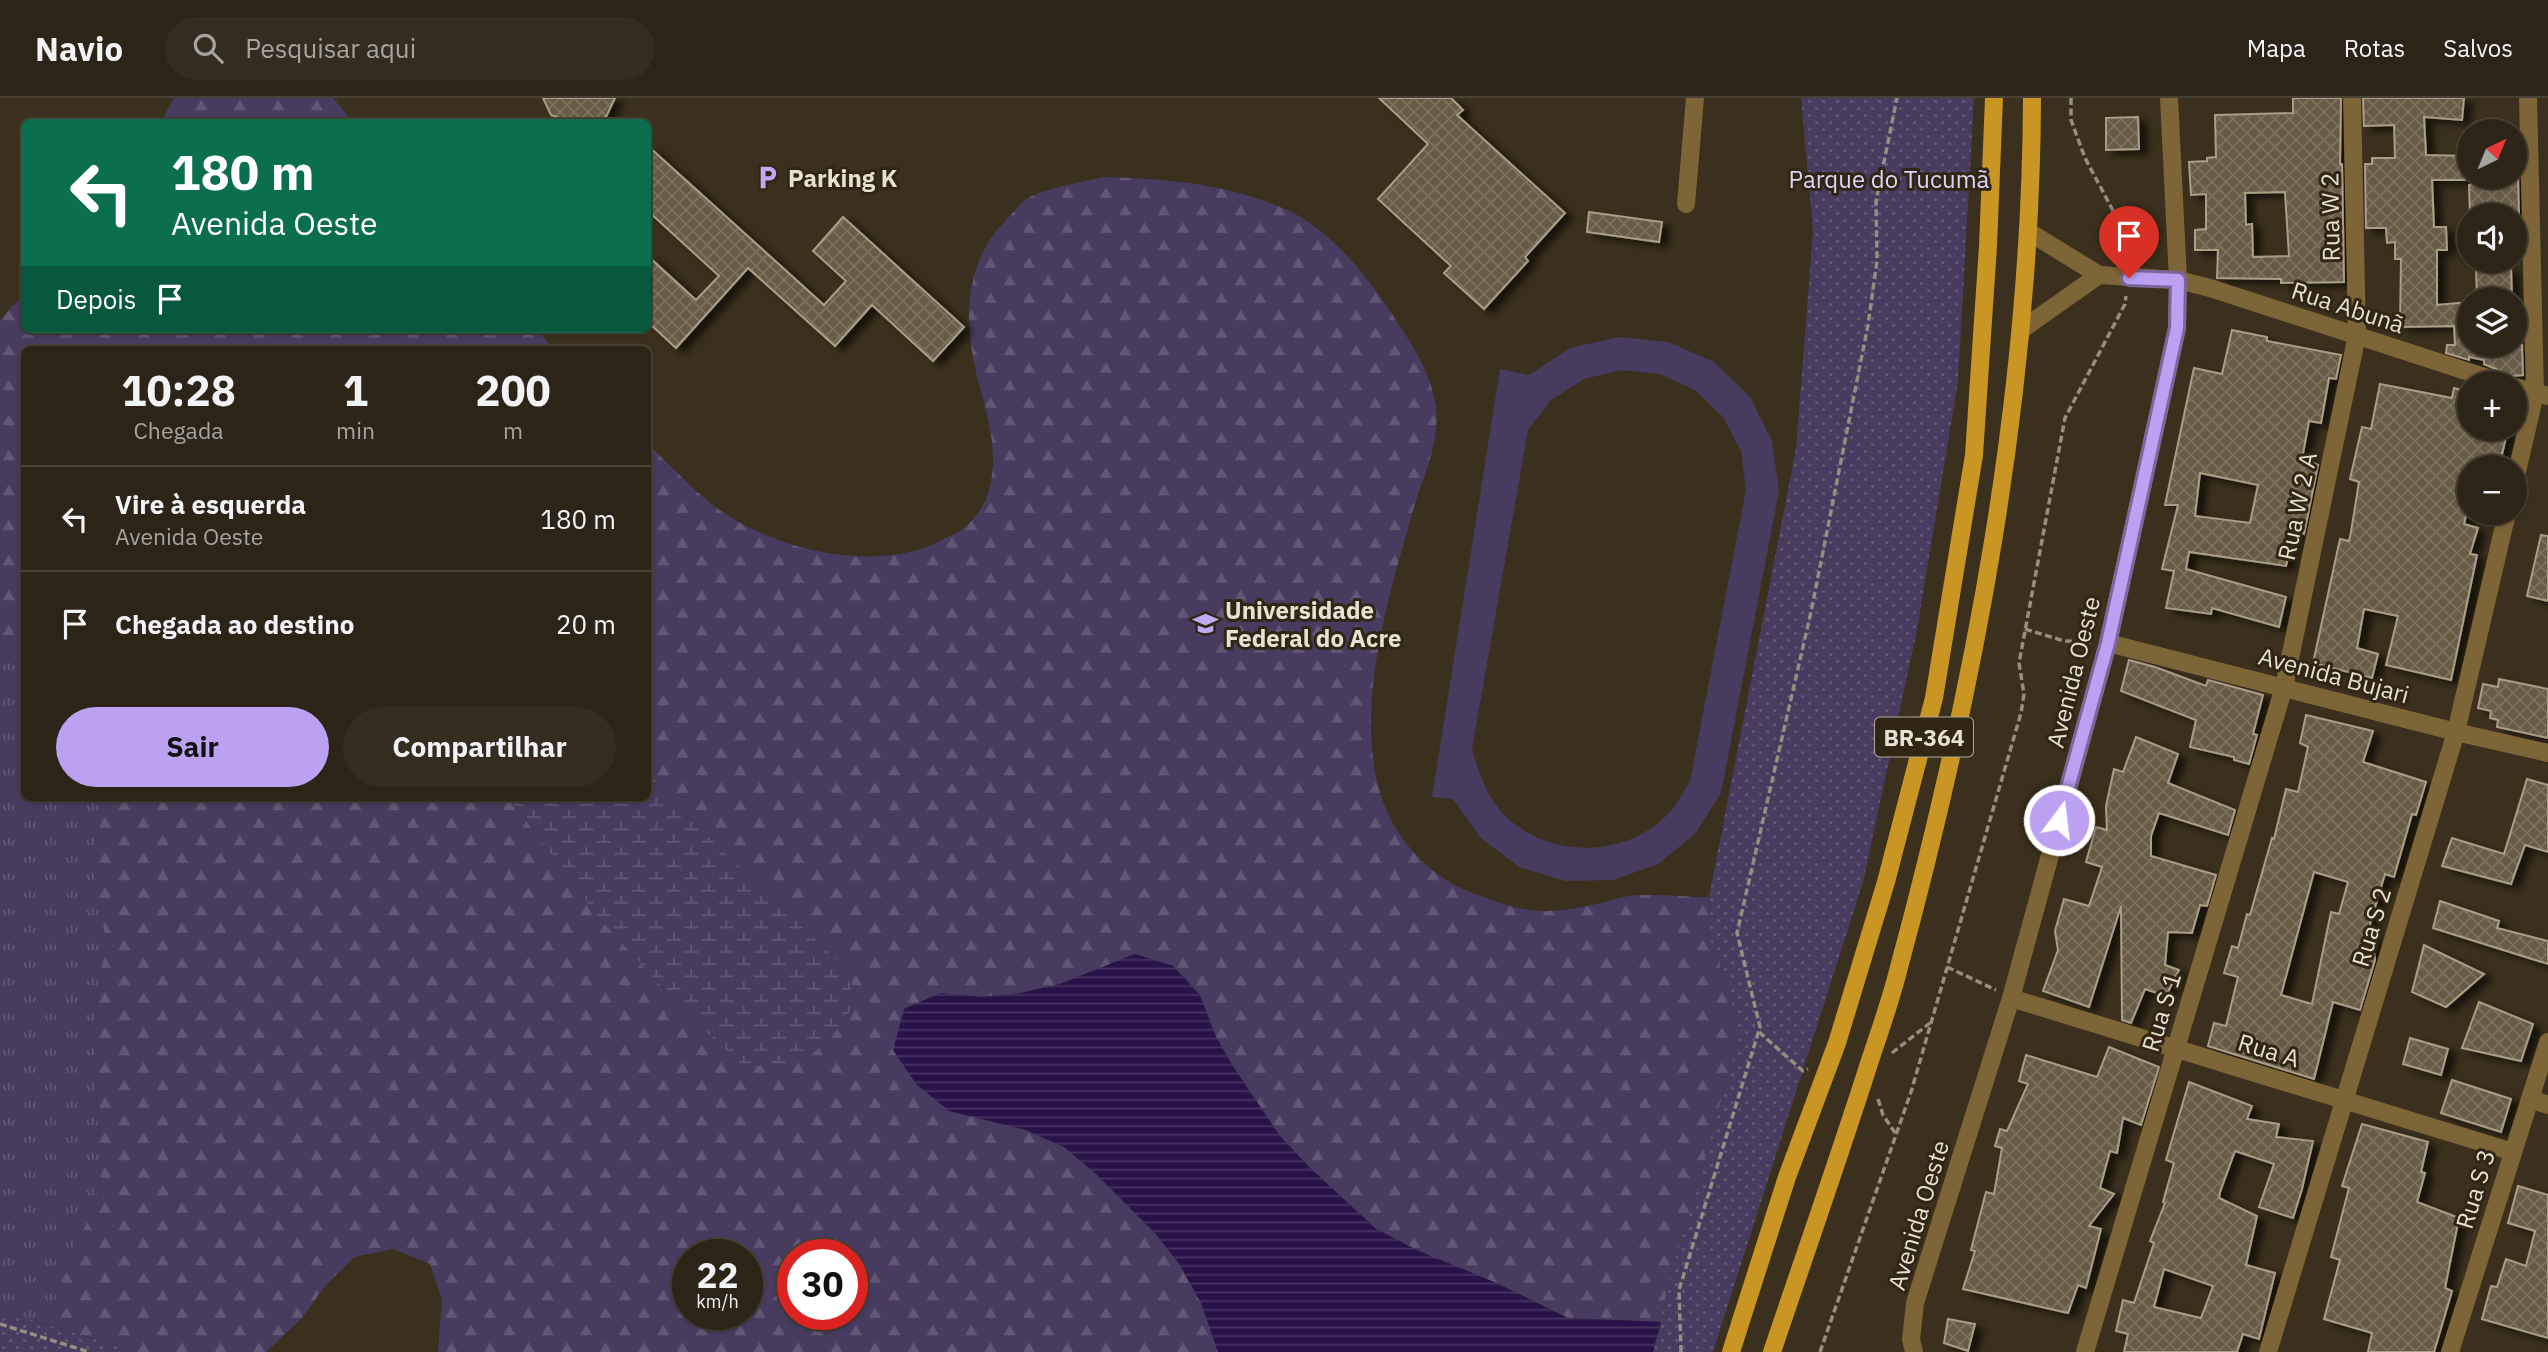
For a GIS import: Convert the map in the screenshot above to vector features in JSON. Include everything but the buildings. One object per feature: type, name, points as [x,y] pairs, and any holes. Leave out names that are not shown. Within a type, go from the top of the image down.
[{"type":"main road","name":"BR-364","points":[[1731,1352],[1787,1177],[1841,1031],[1886,882],[1934,698],[1974,455],[1988,246],[1994,98]]},
{"type":"main road","name":"BR-364","points":[[1772,1352],[1898,974],[1948,771],[2002,489],[2021,330],[2029,232],[2032,98]]},
{"type":"street","points":[[1686,204],[1695,98]]},
{"type":"street","name":"Avenida Oeste","points":[[1914,1352],[1911,1339],[1915,1303],[2011,998],[2108,643],[2177,328],[2178,280],[2169,98]]},
{"type":"street","name":"Rua W 2","points":[[2352,98],[2357,335]]},
{"type":"street","points":[[2523,455],[2542,395],[2528,98]]},
{"type":"street","points":[[2029,232],[2099,275],[2178,280]]},
{"type":"street","points":[[2021,330],[2099,275]]},
{"type":"street","name":"Rua Abunã","points":[[2178,280],[2466,371]]},
{"type":"street","name":"Rua W 2 A","points":[[2284,687],[2357,335]]},
{"type":"street","name":"Rua S 2","points":[[2268,1352],[2456,732],[2504,525]]},
{"type":"street","name":"Avenida Bujari","points":[[2108,643],[2548,753]]},
{"type":"street","name":"Rua S 1","points":[[2085,1352],[2284,687]]},
{"type":"street","name":"Rua A","points":[[2011,998],[2512,1152]]},
{"type":"street","name":"Rua S 3","points":[[2450,1352],[2548,1042]]},
{"type":"street","points":[[2530,1099],[2548,1105]]},
{"type":"path","points":[[1681,1352],[1679,1290],[1760,1027],[1737,933],[1811,612],[1868,325],[1877,261],[1876,201],[1897,98]]},
{"type":"path","points":[[1820,1352],[1911,1092],[2021,713],[2024,694],[2019,663],[2065,418],[2125,304],[2129,278],[2118,220],[2085,158],[2071,120],[2071,98]]},
{"type":"path","points":[[2025,629],[2064,641],[2108,643]]},
{"type":"path","points":[[1947,967],[2011,998]]},
{"type":"path","points":[[1891,1054],[1931,1022]]},
{"type":"path","points":[[0,1324],[89,1352]]},
{"type":"green space","points":[[174,98],[333,98],[350,119],[163,119]]},
{"type":"green space","name":"Parque do Tucumã","points":[[1801,98],[1974,98],[1958,381],[1917,630],[1863,882],[1713,1352],[1653,1352],[1670,1278],[1740,1035],[1727,983],[1707,932],[1709,897],[1796,449],[1813,231]]},
{"type":"green space","points":[[1104,177],[1199,185],[1267,202],[1304,220],[1333,242],[1382,299],[1413,347],[1430,382],[1437,421],[1429,461],[1390,595],[1373,685],[1371,730],[1375,773],[1388,813],[1410,848],[1434,871],[1455,885],[1511,906],[1551,911],[1639,895],[1709,897],[1707,932],[1727,983],[1740,1035],[1670,1278],[1661,1322],[1568,1318],[1376,1229],[1280,1136],[1215,1035],[1200,995],[1173,966],[1135,954],[1060,984],[1020,993],[981,997],[941,993],[904,1009],[949,1110],[1026,1130],[1064,1147],[1095,1173],[1155,1233],[1180,1265],[1201,1303],[1218,1352],[438,1352],[442,1300],[430,1264],[393,1249],[354,1257],[325,1286],[302,1318],[266,1352],[136,1352],[47,1324],[72,1250],[91,1215],[101,1178],[94,1053],[95,1013],[106,940],[94,860],[102,801],[511,801],[598,917],[691,1018],[852,974],[676,806],[651,775],[651,447],[696,491],[727,515],[775,539],[803,547],[831,554],[888,556],[915,551],[958,532],[971,522],[985,503],[993,465],[989,423],[970,336],[969,315],[975,273],[994,234],[1018,207],[1036,194]]},
{"type":"green space","points":[[21,297],[21,333],[540,333],[551,346],[21,346],[21,625],[0,650],[0,320]]},
{"type":"green space","points":[[1619,337],[1668,342],[1714,362],[1750,397],[1772,441],[1779,491],[1721,793],[1695,834],[1658,864],[1613,880],[1565,881],[1519,867],[1481,838],[1453,799],[1432,797],[1500,369],[1529,375],[1570,348]],"holes":[[[1621,370],[1660,374],[1695,390],[1723,417],[1741,451],[1746,490],[1690,781],[1670,812],[1652,827],[1632,838],[1611,845],[1588,848],[1566,846],[1523,830],[1505,816],[1488,793],[1472,749],[1528,430],[1551,400],[1584,379]]]},
{"type":"green space","points":[[21,625],[21,801],[102,801],[95,860],[98,900],[106,940],[95,1013],[94,1053],[101,1178],[91,1215],[72,1250],[47,1324],[0,1310],[0,650]]},
{"type":"green space","points":[[651,775],[676,806],[852,974],[851,1009],[832,1037],[806,1059],[774,1068],[740,1063],[691,1018],[598,917],[511,801],[651,801]]},
{"type":"green space","points":[[0,1310],[136,1352],[0,1352]]},
{"type":"shaded area","points":[[1135,954],[1173,966],[1200,995],[1215,1035],[1280,1136],[1376,1229],[1568,1318],[1661,1322],[1653,1352],[1218,1352],[1201,1303],[1180,1265],[1155,1233],[1095,1173],[1064,1147],[1026,1130],[949,1111],[916,1084],[893,1050],[904,1009],[941,993],[981,997],[1021,993],[1060,984]]},
{"type":"place","name":"Parking K","points":[[768,178]]},
{"type":"place","name":"Universidade Federal do Acre","points":[[1205,624]]},
{"type":"route","points":[[2059,820],[2108,643],[2177,328],[2178,280],[2129,278]]}]
